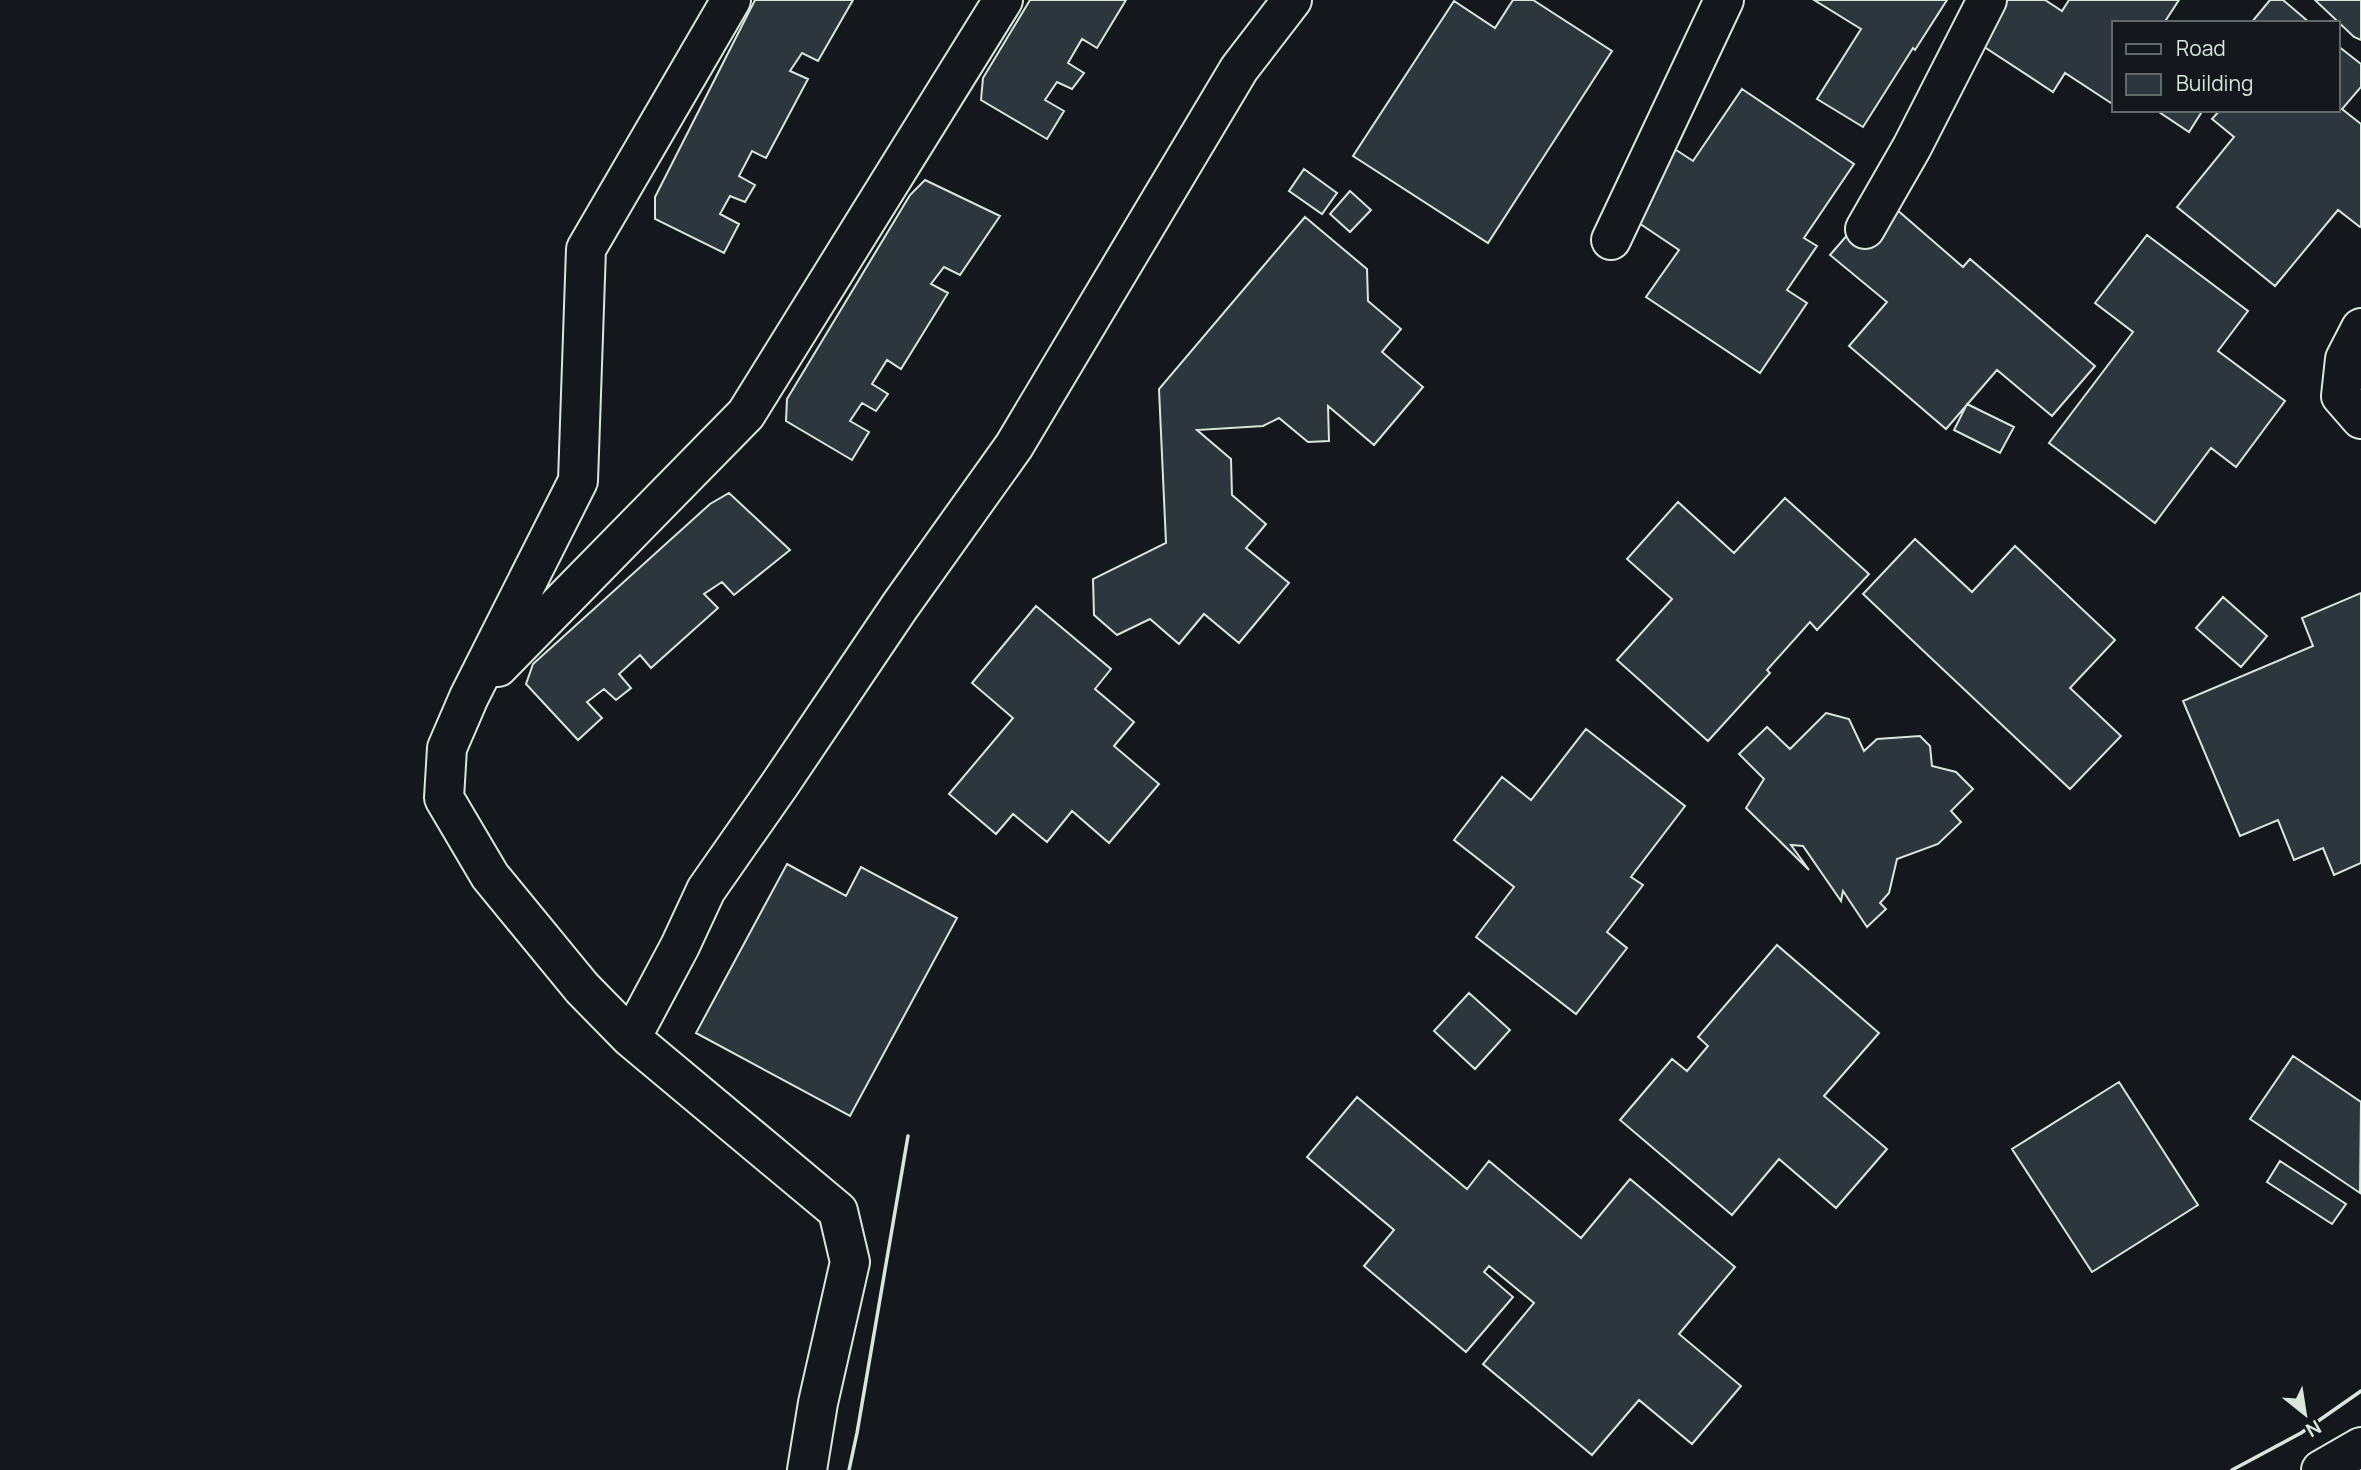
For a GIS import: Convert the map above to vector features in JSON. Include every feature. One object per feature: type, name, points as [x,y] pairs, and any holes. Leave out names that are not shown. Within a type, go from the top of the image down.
[{"type":"street","points":[[731,0],[586,249],[578,481],[469,697],[447,748],[444,798],[490,876],[582,988],[631,1038],[838,1211],[850,1262],[818,1403],[807,1470]]},
{"type":"street","points":[[469,697],[551,610],[746,414],[1003,0]]},
{"type":"street","points":[[631,1038],[680,946],[706,890],[900,606],[1014,446],[1239,69],[1292,0]]},
{"type":"street","points":[[1611,240],[1724,0]]},
{"type":"street","points":[[1865,229],[1912,147],[1987,0]]},
{"type":"street","points":[[2361,328],[2345,359],[2341,396],[2361,419]]},
{"type":"street","points":[[2321,1470],[2361,1447]]},
{"type":"building","points":[[755,0],[853,0],[818,61],[802,53],[790,71],[808,79],[766,158],[752,151],[739,176],[755,185],[745,202],[730,196],[720,214],[739,224],[724,253],[655,219],[655,197]]},
{"type":"building","points":[[1030,0],[1126,0],[1097,48],[1082,39],[1068,63],[1084,73],[1072,89],[1057,82],[1045,100],[1064,111],[1047,139],[981,100],[983,78]]},
{"type":"building","points":[[1513,0],[1533,0],[1612,51],[1488,243],[1353,156],[1454,1],[1495,28]]},
{"type":"building","points":[[1814,0],[1947,0],[1863,127],[1817,99],[1861,29]]},
{"type":"building","points":[[1998,0],[2045,0],[2062,11],[2069,0],[2179,0],[2165,21],[2112,21],[2112,104],[2065,73],[2053,92],[1972,39]]},
{"type":"building","points":[[2270,0],[2283,0],[2308,21],[2253,21]]},
{"type":"building","points":[[2315,0],[2361,0],[2361,40]]},
{"type":"building","points":[[2340,48],[2361,64],[2361,87],[2342,109],[2361,124],[2360,227],[2338,210],[2275,286],[2177,207],[2234,137],[2212,119],[2218,112],[2340,112]]},
{"type":"building","points":[[1742,89],[1854,164],[1804,238],[1817,246],[1787,290],[1807,303],[1760,373],[1646,297],[1679,250],[1618,209],[1664,142],[1693,161]]},
{"type":"building","points":[[2159,112],[2202,112],[2189,132]]},
{"type":"building","points":[[1304,169],[1337,193],[1322,214],[1289,191]]},
{"type":"building","points":[[925,180],[1000,216],[960,275],[944,267],[931,284],[948,293],[901,369],[887,360],[872,384],[888,394],[876,411],[862,403],[850,421],[869,432],[852,460],[786,421],[787,399],[910,195]]},
{"type":"building","points":[[1350,191],[1371,210],[1350,232],[1330,214]]},
{"type":"building","points":[[1881,196],[1963,267],[1970,259],[2095,366],[2052,416],[1997,370],[1946,429],[1849,346],[1887,302],[1830,255]]},
{"type":"building","points":[[1305,217],[1367,269],[1368,301],[1401,329],[1382,352],[1423,387],[1374,445],[1328,406],[1329,441],[1308,442],[1279,418],[1263,426],[1197,430],[1231,459],[1232,495],[1266,524],[1246,548],[1289,583],[1239,643],[1204,614],[1179,644],[1150,619],[1117,635],[1094,615],[1093,579],[1166,543],[1159,389]]},
{"type":"building","points":[[2147,235],[2248,311],[2218,351],[2285,401],[2236,467],[2211,448],[2155,523],[2049,443],[2133,332],[2095,303]]},
{"type":"building","points":[[1967,404],[2014,427],[2000,453],[1954,430]]},
{"type":"building","points":[[729,493],[790,550],[734,595],[722,582],[704,594],[718,608],[651,668],[640,655],[619,674],[631,688],[616,700],[604,689],[587,702],[602,718],[578,740],[526,684],[533,664],[710,504]]},
{"type":"building","points":[[1785,498],[1869,574],[1817,630],[1810,622],[1767,670],[1770,673],[1708,741],[1617,660],[1672,599],[1627,559],[1678,502],[1734,553]]},
{"type":"building","points":[[1915,539],[1972,592],[2015,546],[2115,640],[2070,688],[2121,736],[2070,789],[1863,594]]},
{"type":"building","points":[[2361,593],[2361,863],[2334,875],[2323,848],[2294,860],[2278,820],[2240,836],[2183,701],[2313,646],[2302,618]]},
{"type":"building","points":[[2223,597],[2267,636],[2241,667],[2196,628]]},
{"type":"building","points":[[1036,606],[1111,669],[1095,689],[1134,722],[1114,746],[1159,784],[1109,843],[1072,811],[1047,842],[1013,814],[996,834],[949,794],[1013,718],[972,683]]},
{"type":"building","points":[[1826,713],[1849,719],[1864,751],[1877,739],[1920,736],[1930,746],[1932,766],[1956,772],[1973,789],[1951,811],[1961,822],[1938,844],[1897,859],[1889,893],[1880,903],[1886,909],[1867,927],[1843,891],[1841,901],[1803,846],[1791,845],[1809,870],[1746,808],[1764,779],[1739,754],[1767,727],[1790,749]]},
{"type":"building","points":[[1586,729],[1685,806],[1631,877],[1643,885],[1607,932],[1627,948],[1576,1014],[1476,937],[1514,887],[1454,840],[1502,777],[1531,800]]},
{"type":"building","points":[[787,864],[846,896],[861,867],[957,918],[850,1116],[696,1033]]},
{"type":"building","points":[[1777,945],[1879,1033],[1824,1096],[1887,1149],[1836,1208],[1779,1159],[1732,1215],[1620,1120],[1672,1059],[1687,1071],[1708,1046],[1698,1037]]},
{"type":"building","points":[[1469,993],[1510,1030],[1475,1069],[1434,1031]]},
{"type":"building","points":[[2293,1056],[2361,1102],[2360,1193],[2250,1119]]},
{"type":"building","points":[[2119,1082],[2198,1205],[2092,1272],[2012,1149]]},
{"type":"building","points":[[1357,1097],[1467,1189],[1489,1161],[1581,1238],[1630,1179],[1735,1267],[1679,1334],[1741,1386],[1692,1444],[1639,1400],[1592,1455],[1483,1364],[1534,1303],[1489,1266],[1484,1272],[1513,1297],[1466,1352],[1364,1266],[1394,1230],[1307,1157]]},
{"type":"building","points":[[2280,1161],[2346,1204],[2332,1224],[2267,1182]]},
{"type":"wall","points":[[849,1470],[908,1136]]},
{"type":"wall","points":[[2232,1470],[2301,1433],[2361,1391]]}]
